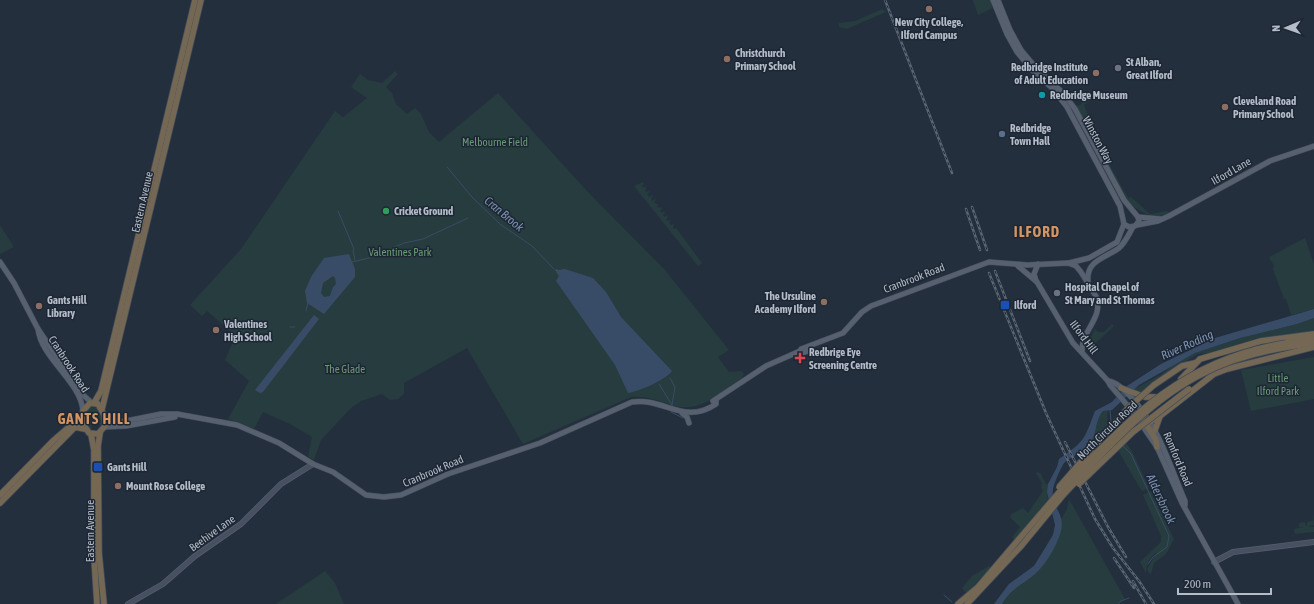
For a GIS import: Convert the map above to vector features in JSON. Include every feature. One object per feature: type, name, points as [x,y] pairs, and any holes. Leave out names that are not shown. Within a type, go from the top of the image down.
[{"type":"highway","name":"Eastern Avenue","points":[[93,403],[101,391],[195,0]]},
{"type":"highway","name":"Eastern Avenue","points":[[103,412],[201,0]]},
{"type":"highway","points":[[1157,447],[1156,440],[1147,424],[1138,413],[1155,397],[1184,378],[1195,363],[1200,359],[1261,341],[1314,334]]},
{"type":"highway","name":"North Circular Road","points":[[958,604],[979,589],[1049,513],[1064,494],[1116,441],[1177,388],[1204,372],[1228,362],[1314,338]]},
{"type":"highway","name":"North Circular Road","points":[[967,604],[1044,509],[1118,432],[1170,388],[1199,370],[1224,359],[1254,349],[1314,343]]},
{"type":"highway","points":[[1147,424],[1160,416],[1214,374],[1227,369],[1314,347]]},
{"type":"highway","points":[[1208,357],[1213,360],[1216,365],[1214,374]]},
{"type":"highway","points":[[1044,509],[1065,480],[1128,408],[1154,385],[1177,369],[1185,364],[1195,363]]},
{"type":"highway","points":[[1049,513],[1133,432],[1189,389],[1203,383]]},
{"type":"highway","points":[[1120,390],[1148,398],[1155,397]]},
{"type":"highway","points":[[0,495],[93,403],[103,412],[105,427],[100,433],[91,434],[85,429],[82,422],[82,414]]},
{"type":"highway","points":[[1155,430],[1160,416]]},
{"type":"highway","points":[[0,503],[75,427],[85,429]]},
{"type":"highway","name":"Eastern Avenue","points":[[100,433],[98,446],[99,553],[102,602]]},
{"type":"highway","name":"Eastern Avenue","points":[[91,434],[94,450],[94,557],[97,604]]},
{"type":"main road","name":"Winston Way","points":[[993,0],[1006,34],[1020,57],[1052,88],[1074,117],[1118,198],[1123,217]]},
{"type":"main road","name":"Winston Way","points":[[998,0],[1010,30],[1021,50],[1036,68],[1063,93],[1075,109],[1124,200],[1133,212]]},
{"type":"main road","name":"Ilford Lane","points":[[1135,226],[1161,219],[1175,213],[1270,161],[1314,146]]},
{"type":"main road","points":[[1135,226],[1129,227],[1124,224],[1123,217],[1127,212],[1133,212],[1138,216],[1161,219]]},
{"type":"main road","points":[[1089,284],[1089,269],[1093,263],[1121,246],[1135,226],[1138,216]]},
{"type":"main road","name":"Cranbrook Road","points":[[103,412],[112,420],[121,422],[161,414],[177,414],[179,416],[207,419],[237,425],[279,443],[307,461],[333,472],[366,495],[376,497],[393,497],[401,495],[446,475],[540,443],[632,402],[646,402],[679,411],[700,412],[710,407],[716,401],[766,366],[800,352],[802,349],[841,335],[864,310],[887,299],[984,263],[995,262],[1017,265],[1068,263],[1080,261],[1089,258],[1117,242],[1124,224]]},
{"type":"main road","name":"Cranbrook Road","points":[[0,262],[14,283],[38,329],[82,394],[93,403]]},
{"type":"main road","points":[[1068,263],[1076,266],[1089,284],[1098,303],[1098,312],[1084,338],[1082,352]]},
{"type":"main road","points":[[1037,282],[1034,274],[1038,264]]},
{"type":"main road","name":"Ilford Hill","points":[[1017,265],[1028,272],[1037,282],[1071,339],[1082,352],[1108,381],[1142,408]]},
{"type":"main road","name":"Cranbrook Road","points":[[38,329],[38,334],[44,345],[80,398],[82,414]]},
{"type":"main road","points":[[1071,339],[1077,341],[1084,338]]},
{"type":"main road","name":"Ilford Hill","points":[[1120,390],[1128,405],[1147,424]]},
{"type":"main road","points":[[679,411],[687,417],[688,423]]},
{"type":"main road","name":"Cranbrook Road","points":[[105,427],[126,426],[179,416]]},
{"type":"main road","name":"Romford Road","points":[[1147,424],[1155,430],[1167,454],[1185,501],[1185,505]]},
{"type":"main road","name":"Romford Road","points":[[1157,447],[1182,502],[1238,604]]},
{"type":"main road","points":[[302,471],[307,461]]},
{"type":"main road","name":"Beehive Lane","points":[[128,604],[163,584],[195,556],[241,524],[268,495],[281,484],[313,464]]},
{"type":"main road","points":[[1214,562],[1233,552],[1314,542]]},
{"type":"green space","points":[[973,0],[991,0],[993,8],[978,15]]},
{"type":"green space","points":[[882,9],[886,12],[847,29],[839,27],[839,23],[855,21]]},
{"type":"green space","name":"Valentines Park","points":[[395,71],[398,74],[386,87],[392,93],[396,104],[407,114],[415,108],[421,114],[429,132],[439,142],[498,93],[586,190],[665,270],[729,350],[718,357],[729,372],[742,371],[744,374],[742,378],[709,401],[691,407],[671,405],[647,398],[631,397],[523,444],[467,348],[404,383],[404,394],[398,399],[390,400],[382,394],[361,401],[351,408],[321,440],[314,460],[308,457],[312,437],[292,425],[263,412],[254,429],[228,419],[249,381],[225,360],[232,344],[238,338],[207,311],[202,316],[190,305],[241,249],[335,111],[343,117],[367,98],[351,87],[360,74],[368,80],[382,83]]},
{"type":"green space","points":[[1098,94],[1084,105],[1089,118],[1085,121],[1128,198],[1131,197],[1150,214],[1167,211],[1170,214],[1157,216],[1146,214],[1127,200],[1072,102],[1077,106],[1082,104],[1081,100]]},
{"type":"green space","points":[[643,182],[644,184],[641,186],[647,188],[645,190],[646,192],[650,192],[647,194],[649,197],[652,195],[653,196],[651,199],[652,201],[655,199],[656,200],[654,202],[659,204],[657,206],[659,208],[661,207],[662,209],[660,211],[662,213],[664,211],[665,213],[663,215],[665,217],[667,215],[668,217],[666,219],[668,221],[671,220],[669,223],[674,225],[674,229],[676,228],[702,263],[698,266],[634,186]]},
{"type":"green space","points":[[0,225],[14,247],[0,254]]},
{"type":"green space","points":[[1305,238],[1314,264],[1314,309],[1291,315],[1273,269],[1274,266],[1269,257]]},
{"type":"green space","points":[[1314,318],[1314,332],[1215,353],[1198,354],[1177,367],[1142,393],[1134,389],[1160,375],[1174,364],[1195,353],[1240,338],[1297,324]]},
{"type":"green space","points":[[1112,324],[1114,326],[1087,351],[1086,347],[1095,329],[1098,332],[1104,332]]},
{"type":"green space","name":"Little Ilford Park","points":[[1314,357],[1314,399],[1251,411],[1241,370]]},
{"type":"green space","points":[[92,406],[93,408],[95,406],[100,411],[102,421],[101,425],[99,424],[99,418],[91,418],[91,424],[89,425],[91,425],[92,430],[89,428],[88,420],[91,417],[86,419],[85,417],[88,410]]},
{"type":"green space","points":[[1108,410],[1107,422],[1109,426],[1088,451],[1086,447],[1092,437],[1097,420],[1103,412]]},
{"type":"green space","points":[[1126,443],[1132,451],[1149,488],[1143,491],[1118,450]]},
{"type":"green space","points":[[1038,472],[1041,474],[1046,484],[1048,484],[1048,500],[1015,540],[1012,537],[1020,527],[1010,517],[1011,514],[1023,508],[1028,513],[1043,491],[1041,488],[1042,483],[1036,473]]},
{"type":"green space","points":[[1151,491],[1174,539],[1166,554],[1154,563],[1151,574],[1147,569],[1157,552],[1149,561],[1147,567],[1146,573],[1140,562],[1161,542],[1161,536],[1143,495]]},
{"type":"green space","points":[[1069,499],[1125,599],[1117,604],[994,604],[1009,584],[1029,570],[1038,561],[1067,509]]},
{"type":"green space","points":[[1313,514],[1314,525],[1308,526],[1314,527],[1314,532],[1295,534],[1294,529],[1303,527],[1299,527],[1299,523],[1305,522],[1307,526],[1307,522],[1313,521]]},
{"type":"green space","points":[[989,566],[991,568],[966,593],[962,588],[972,576]]},
{"type":"green space","points":[[325,571],[335,583],[344,604],[276,604]]},
{"type":"water","points":[[349,254],[355,269],[355,277],[324,314],[307,303],[305,291],[311,277],[324,258]],"holes":[[[333,276],[336,284],[333,287],[330,296],[324,297],[321,293],[323,283]]]},
{"type":"water","points":[[565,269],[593,278],[606,292],[621,317],[672,371],[652,385],[628,393],[615,365],[556,281],[559,276],[555,270]]},
{"type":"water","points":[[1314,309],[1314,318],[1297,324],[1240,338],[1195,353],[1139,385],[1112,410],[1103,411],[1100,415],[1091,442],[1086,448],[1065,462],[1054,484],[1054,503],[1061,518],[1062,525],[1061,532],[1053,550],[1045,563],[1035,574],[1013,590],[1002,604],[994,604],[1009,584],[1034,566],[1053,535],[1055,525],[1047,492],[1048,484],[1057,467],[1059,459],[1079,444],[1083,439],[1095,411],[1112,402],[1127,386],[1161,364],[1215,338]]},
{"type":"water","points":[[314,315],[319,319],[263,392],[260,393],[255,390]]},
{"type":"waterway","name":"Cran Brook","points":[[447,167],[472,197],[500,224],[532,246],[554,269]]},
{"type":"waterway","points":[[338,211],[354,249],[355,260]]},
{"type":"waterway","points":[[352,262],[369,258],[404,243],[423,239],[468,218]]},
{"type":"waterway","points":[[306,311],[308,303]]},
{"type":"waterway","points":[[290,327],[295,327]]},
{"type":"waterway","points":[[670,378],[675,387],[672,405]]},
{"type":"waterway","points":[[659,384],[672,405]]},
{"type":"waterway","name":"Aldersbrook","points":[[1110,410],[1111,422]]},
{"type":"waterway","points":[[671,412],[683,418]]},
{"type":"waterway","name":"Aldersbrook","points":[[1122,445],[1131,454],[1169,536],[1167,547],[1153,557],[1148,564]]},
{"type":"waterway","name":"Cran Brook","points":[[944,595],[952,602]]},
{"type":"waterway","name":"Aldersbrook","points":[[1118,604],[1129,598]]},
{"type":"railway","points":[[885,0],[952,173]]},
{"type":"railway","points":[[972,207],[987,250]]},
{"type":"railway","points":[[966,209],[980,250]]},
{"type":"railway","points":[[995,271],[1030,361]]},
{"type":"railway","points":[[989,273],[1046,413],[1095,519],[1113,548],[1139,581],[1154,604]]},
{"type":"railway","points":[[1065,442],[1108,527],[1126,557]]},
{"type":"railway","points":[[1114,558],[1134,588]]},
{"type":"railway","points":[[1133,581],[1146,604]]},
{"type":"place","name":"New City College, Ilford Campus","points":[[929,9]]},
{"type":"place","name":"Christchurch Primary School","points":[[727,59]]},
{"type":"place","name":"St Alban, Great Ilford","points":[[1118,68]]},
{"type":"place","name":"Redbridge Institute of Adult Education","points":[[1096,73]]},
{"type":"place","name":"Redbridge Museum","points":[[1042,95]]},
{"type":"place","name":"Cleveland Road Primary School","points":[[1225,107]]},
{"type":"place","name":"Redbridge Town Hall","points":[[1002,134]]},
{"type":"place","name":"Cricket Ground","points":[[386,211]]},
{"type":"place","name":"Hospital Chapel of St Mary and St Thomas","points":[[1057,293]]},
{"type":"place","name":"The Ursuline Academy Ilford","points":[[824,302]]},
{"type":"place","name":"Ilford","points":[[1005,305]]},
{"type":"place","name":"Gants Hill Library","points":[[39,306]]},
{"type":"place","name":"Valentines High School","points":[[216,330]]},
{"type":"place","name":"Redbrige Eye Screening Centre","points":[[800,358]]},
{"type":"place","name":"Gants Hill","points":[[98,467]]},
{"type":"place","name":"Mount Rose College","points":[[118,486]]},
{"type":"district","name":"ILFORD","points":[[1037,231]]},
{"type":"district","name":"GANTS HILL","points":[[94,418]]},
{"type":"park label","name":"Melbourne Field","points":[[495,142]]},
{"type":"park label","name":"The Glade","points":[[345,369]]},
{"type":"water label","name":"River Roding","points":[[1187,345]]}]
